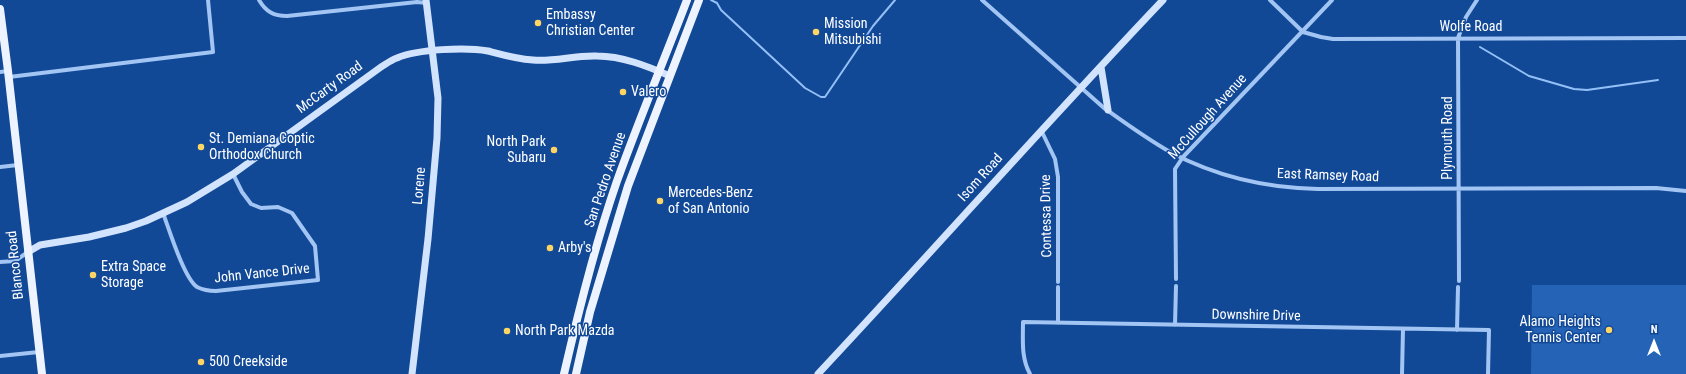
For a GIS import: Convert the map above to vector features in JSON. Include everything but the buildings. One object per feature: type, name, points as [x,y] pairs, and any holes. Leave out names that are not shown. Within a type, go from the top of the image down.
[{"type":"main road","name":"San Pedro Avenue","points":[[564,374],[588,277],[619,176],[687,0]]},
{"type":"main road","name":"San Pedro Avenue","points":[[576,374],[588,318],[603,264],[628,186],[699,0]]},
{"type":"main road","name":"Blanco Road","points":[[0,9],[6,73],[42,374]]},
{"type":"street","points":[[6,73],[213,52],[208,0]]},
{"type":"street","points":[[259,0],[264,8],[270,13],[279,16],[426,1]]},
{"type":"street","name":"East Ramsey Road","points":[[982,0],[1081,88],[1108,110],[1159,145],[1214,171],[1245,180],[1278,186],[1318,189],[1656,188],[1686,191]]},
{"type":"street","name":"Isom Road","points":[[818,374],[915,270],[1041,130],[1163,0]]},
{"type":"street","name":"Wolfe Road","points":[[1270,0],[1303,32],[1321,37],[1340,39],[1686,38]]},
{"type":"street","name":"McCullough Avenue","points":[[1176,279],[1175,169],[1182,157],[1332,0]]},
{"type":"street","name":"Plymouth Road","points":[[1459,281],[1458,38],[1466,17],[1477,0]]},
{"type":"street","name":"Lorene","points":[[412,374],[428,239],[437,138],[438,98],[426,1]]},
{"type":"street","name":"McCarty Road","points":[[28,252],[40,245],[89,237],[126,228],[187,202],[233,174],[389,62],[406,55],[432,51],[475,50],[535,61],[607,56],[629,61],[670,76]]},
{"type":"street","points":[[1101,67],[1108,110]]},
{"type":"street","name":"Contessa Drive","points":[[1041,130],[1055,159],[1058,174],[1058,282]]},
{"type":"street","points":[[0,167],[18,165]]},
{"type":"street","name":"John Vance Drive","points":[[163,213],[190,280],[198,287],[216,291],[318,280],[315,246],[292,213],[278,207],[261,208],[251,204],[242,192],[233,174]]},
{"type":"street","points":[[0,262],[15,261],[28,252]]},
{"type":"street","points":[[1175,325],[1176,286]]},
{"type":"street","points":[[1058,287],[1058,323]]},
{"type":"street","points":[[1457,330],[1458,287]]},
{"type":"street","name":"Downshire Drive","points":[[1030,374],[1025,366],[1023,322],[1489,330],[1488,374]]},
{"type":"street","points":[[1402,374],[1403,329]]},
{"type":"street","points":[[0,356],[39,352]]},
{"type":"shaded area","name":"Alamo Heights Tennis Center","points":[[1532,285],[1686,285],[1686,374],[1531,374]]},
{"type":"waterway","points":[[711,0],[717,3],[721,10],[805,88],[821,97],[825,97],[873,26],[895,0]]},
{"type":"waterway","points":[[1480,47],[1529,76],[1574,89],[1587,90],[1658,80]]},
{"type":"place","name":"Embassy Christian Center","points":[[538,23]]},
{"type":"place","name":"Mission Mitsubishi","points":[[816,32]]},
{"type":"place","name":"Valero","points":[[623,92]]},
{"type":"place","name":"St. Demiana Coptic Orthodox Church","points":[[201,147]]},
{"type":"place","name":"North Park Subaru","points":[[554,150]]},
{"type":"place","name":"Mercedes-Benz of San Antonio","points":[[660,201]]},
{"type":"place","name":"Arby's","points":[[550,248]]},
{"type":"place","name":"Extra Space Storage","points":[[93,275]]},
{"type":"place","name":"Alamo Heights Tennis Center","points":[[1609,330]]},
{"type":"place","name":"North Park Mazda","points":[[507,331]]},
{"type":"place","name":"500 Creekside","points":[[201,362]]}]
